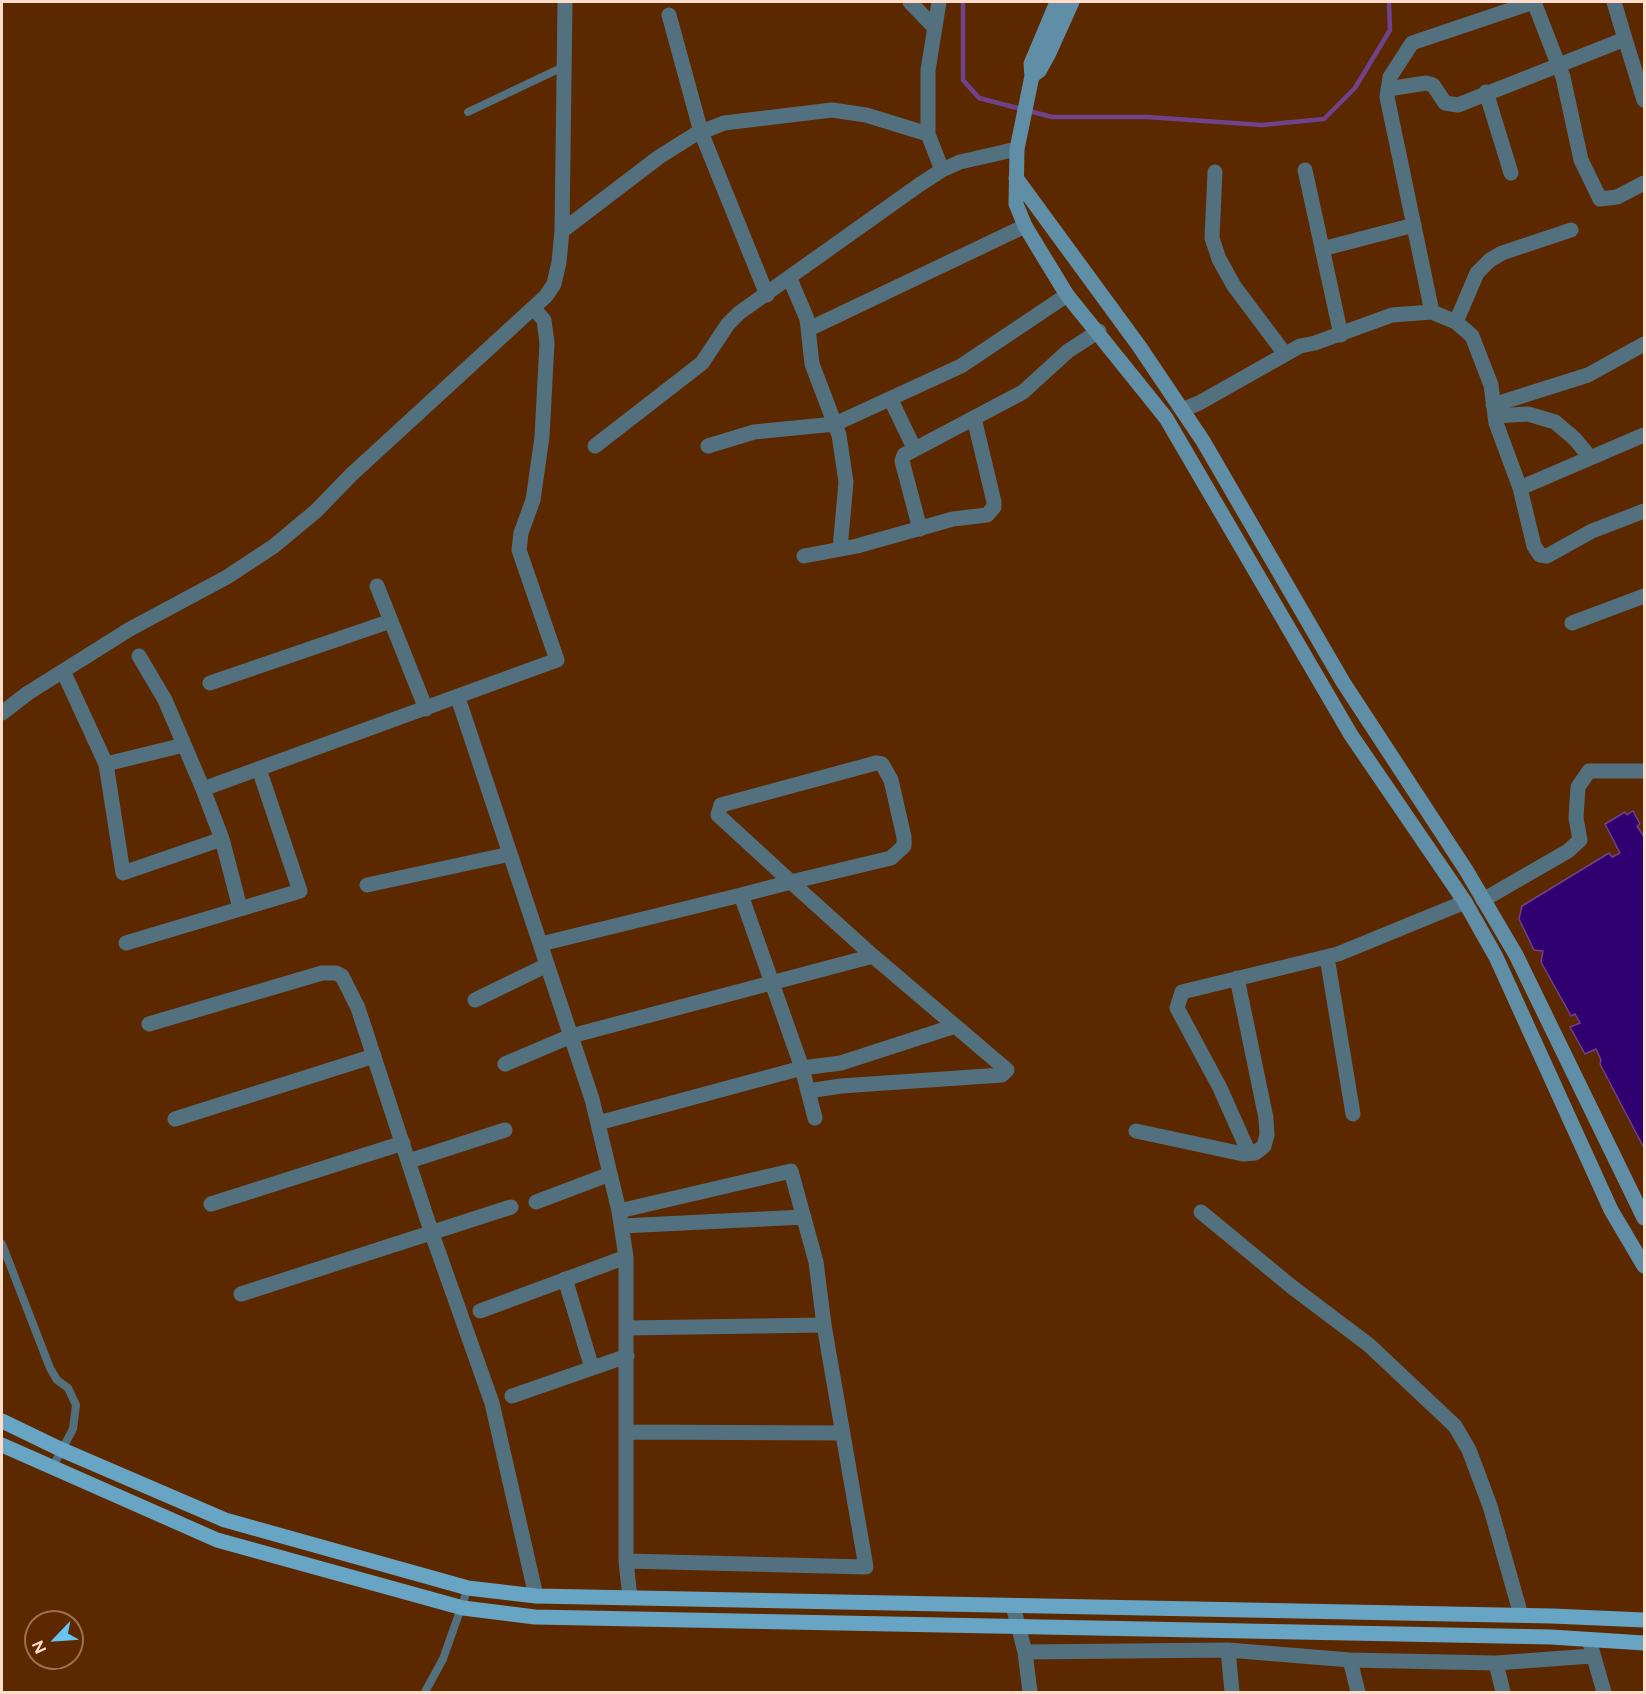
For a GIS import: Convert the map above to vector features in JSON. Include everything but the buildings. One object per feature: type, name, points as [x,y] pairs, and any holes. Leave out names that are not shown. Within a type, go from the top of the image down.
[{"type":"main road","points":[[2,1421],[60,1449],[225,1520],[468,1588],[536,1596],[1644,1620]]},
{"type":"main road","points":[[2,1445],[51,1469],[218,1540],[463,1608],[535,1617],[1589,1639],[1644,1643]]},
{"type":"street","points":[[2,713],[130,629],[227,577],[274,546],[316,511],[352,474],[533,308],[554,284],[560,262],[562,231],[565,2]]},
{"type":"street","points":[[910,2],[934,27]]},
{"type":"street","points":[[1057,2],[1031,64],[1032,76],[1017,149],[1016,204],[1025,226],[1067,295],[1099,331],[1166,418],[1351,735],[1465,902],[1496,957],[1611,1210],[1644,1266]]},
{"type":"street","points":[[1032,76],[1039,71],[1049,53],[1072,2]]},
{"type":"street","points":[[1432,312],[1387,97],[1390,77],[1412,43],[1533,2],[1558,63],[1581,160],[1600,199],[1617,197],[1644,183]]},
{"type":"street","points":[[1614,2],[1644,100]]},
{"type":"street","points":[[938,6],[928,70],[928,134],[942,170]]},
{"type":"street","points":[[669,15],[701,132],[767,296]]},
{"type":"street","points":[[1388,89],[1426,83],[1433,85],[1445,103],[1450,106],[1625,39]]},
{"type":"street","points":[[1486,92],[1511,173]]},
{"type":"street","points":[[562,231],[659,157],[701,132],[724,123],[832,110],[866,115],[928,134]]},
{"type":"street","points":[[595,447],[702,363],[728,324],[739,313],[767,296],[942,170],[960,162],[1017,149]]},
{"type":"street","points":[[1305,170],[1341,335]]},
{"type":"street","points":[[1215,172],[1212,238],[1219,259],[1234,286],[1285,354]]},
{"type":"street","points":[[1016,178],[1203,441],[1343,682],[1483,900],[1516,955],[1639,1194],[1644,1218]]},
{"type":"street","points":[[1322,249],[1414,225]]},
{"type":"street","points":[[809,329],[1025,226]]},
{"type":"street","points":[[1456,322],[1477,273],[1490,260],[1502,253],[1571,230]]},
{"type":"street","points":[[790,279],[807,319],[812,364],[835,424],[846,482],[840,549]]},
{"type":"street","points":[[708,446],[754,432],[835,424],[961,366],[1067,295]]},
{"type":"street","points":[[203,789],[458,698],[557,660],[519,550],[521,533],[533,500],[542,437],[547,343],[544,320],[533,308]]},
{"type":"street","points":[[1182,410],[1199,403],[1300,346],[1341,335],[1392,315],[1432,312],[1456,322],[1472,336],[1491,385],[1494,411],[1520,488],[1534,546],[1540,555],[1547,556],[1592,531],[1644,511]]},
{"type":"street","points":[[920,529],[902,461],[904,455],[1023,392],[1068,351],[1099,331]]},
{"type":"street","points":[[1494,411],[1588,375],[1644,344]]},
{"type":"street","points":[[891,400],[914,448]]},
{"type":"street","points":[[1494,411],[1528,414],[1555,422],[1575,439],[1589,456]]},
{"type":"street","points":[[804,556],[840,549],[953,519],[987,515],[994,507],[974,418]]},
{"type":"street","points":[[1520,488],[1589,456],[1644,435]]},
{"type":"street","points":[[377,586],[426,709]]},
{"type":"street","points":[[1572,623],[1644,596]]},
{"type":"street","points":[[210,683],[392,621]]},
{"type":"street","points":[[139,656],[165,700],[203,789],[222,839],[240,908]]},
{"type":"street","points":[[63,671],[106,764],[123,873],[222,839]]},
{"type":"street","points":[[458,698],[571,1036],[597,1123],[621,1218],[626,1257],[626,1561],[630,1598]]},
{"type":"street","points":[[106,764],[184,745]]},
{"type":"street","points":[[541,944],[791,882],[891,858],[899,854],[904,846],[904,837],[891,780],[882,764],[843,772],[721,805],[717,809],[720,819],[791,882],[873,956],[1007,1070],[1002,1075],[808,1090]]},
{"type":"street","points":[[126,943],[300,891],[259,769]]},
{"type":"street","points":[[1483,900],[1568,851],[1580,840],[1576,818],[1578,787],[1589,771],[1644,771]]},
{"type":"street","points":[[367,885],[510,854]]},
{"type":"street","points":[[741,895],[802,1068],[815,1118]]},
{"type":"street","points":[[1249,1153],[1220,1088],[1177,1008],[1182,992],[1327,957],[1465,902]]},
{"type":"street","points":[[505,1064],[571,1036],[873,956]]},
{"type":"street","points":[[1327,957],[1353,1114]]},
{"type":"street","points":[[475,1000],[548,965]]},
{"type":"street","points":[[149,1024],[322,973],[336,973],[342,976],[353,998],[374,1056],[432,1234],[492,1403],[536,1596]]},
{"type":"street","points":[[1136,1131],[1249,1153],[1255,1153],[1264,1146],[1267,1135],[1266,1118],[1237,978]]},
{"type":"street","points":[[597,1123],[802,1068],[841,1063],[955,1026]]},
{"type":"street","points":[[175,1119],[374,1056]]},
{"type":"street","points":[[409,1161],[505,1130]]},
{"type":"street","points":[[211,1204],[403,1143]]},
{"type":"street","points":[[621,1218],[791,1171],[816,1262],[824,1325],[866,1567],[626,1561]]},
{"type":"street","points":[[536,1202],[610,1174]]},
{"type":"street","points":[[241,1294],[511,1207]]},
{"type":"street","points":[[1201,1212],[1292,1287],[1369,1345],[1455,1426],[1469,1450],[1490,1506],[1521,1616]]},
{"type":"street","points":[[621,1218],[804,1217]]},
{"type":"street","points":[[480,1311],[626,1257]]},
{"type":"street","points":[[565,1279],[592,1368]]},
{"type":"street","points":[[627,1328],[824,1325]]},
{"type":"street","points":[[512,1396],[627,1356]]},
{"type":"street","points":[[626,1432],[843,1433]]},
{"type":"street","points":[[1013,1606],[1025,1652],[1030,1692]]},
{"type":"street","points":[[1589,1639],[1604,1692]]},
{"type":"street","points":[[1025,1652],[1228,1650],[1350,1660],[1496,1663],[1592,1656]]},
{"type":"street","points":[[1228,1650],[1232,1692]]},
{"type":"street","points":[[1350,1660],[1358,1692]]},
{"type":"street","points":[[1496,1663],[1503,1692]]},
{"type":"lane","points":[[468,112],[563,67]]},
{"type":"lane","points":[[2,1244],[50,1368],[57,1380],[68,1388],[76,1405],[73,1429],[51,1469]]},
{"type":"lane","points":[[425,1692],[443,1659],[463,1608],[468,1588]]},
{"type":"shaded area","points":[[1633,811],[1640,824],[1637,826],[1644,837],[1644,1148],[1600,1064],[1601,1060],[1596,1049],[1585,1054],[1570,1027],[1580,1023],[1575,1014],[1571,1016],[1541,962],[1543,951],[1534,950],[1519,919],[1522,906],[1609,853],[1612,857],[1620,853],[1605,824],[1625,812],[1627,815]]},
{"type":"waterway","points":[[963,2],[963,80],[979,98],[1052,117],[1147,117],[1262,125],[1324,119],[1355,88],[1390,30],[1389,2]]}]
